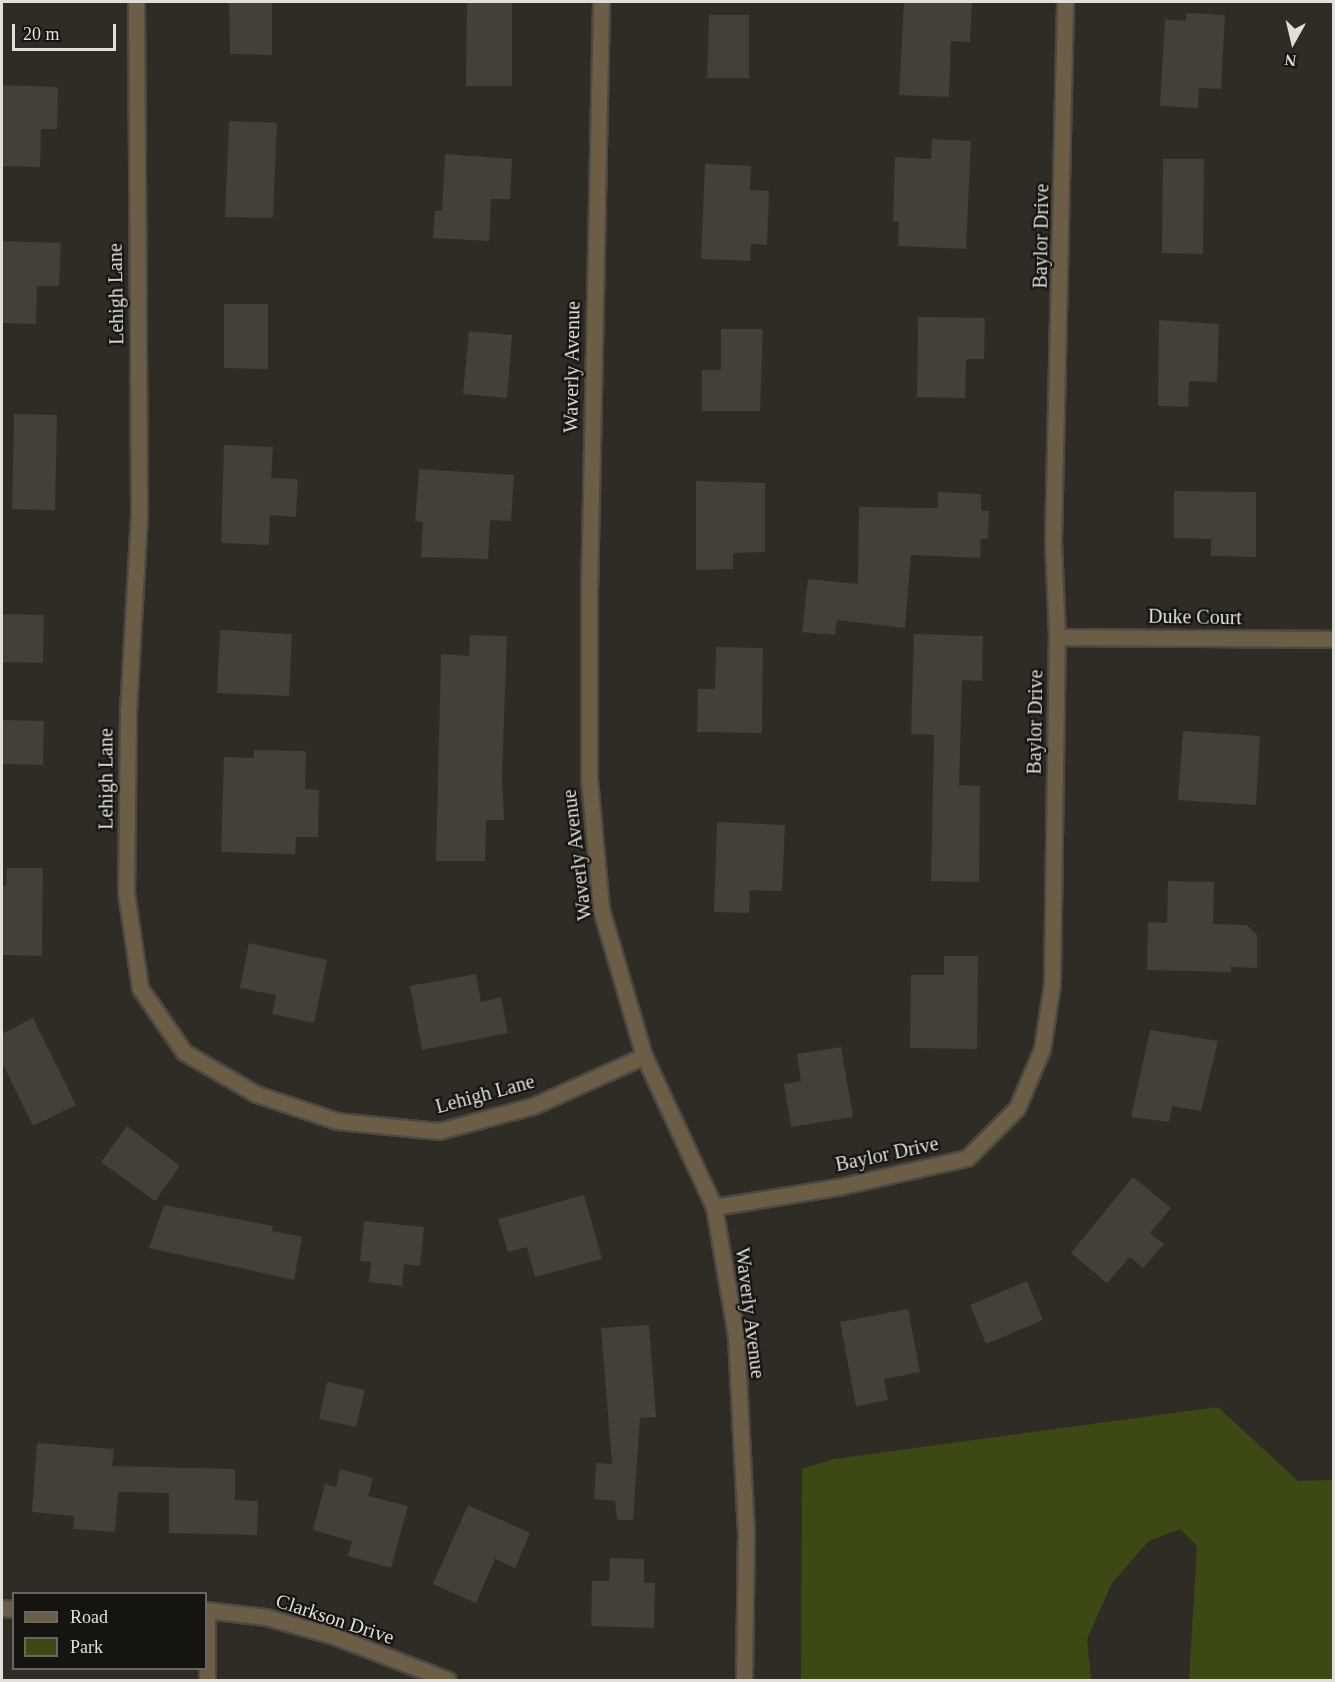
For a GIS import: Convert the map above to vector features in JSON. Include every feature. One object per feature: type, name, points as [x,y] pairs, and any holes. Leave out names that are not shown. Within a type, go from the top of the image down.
[{"type":"street","name":"Lehigh Lane","points":[[136,2],[139,515],[128,713],[126,892],[140,988],[184,1052],[256,1094],[336,1120],[439,1131],[533,1106],[644,1056]]},
{"type":"street","name":"Waverly Avenue","points":[[601,2],[589,594],[589,779],[601,909],[644,1056],[714,1207],[736,1336],[746,1532],[744,1680]]},
{"type":"street","name":"Baylor Drive","points":[[714,1207],[838,1187],[967,1158],[1017,1108],[1042,1049],[1052,984],[1057,637],[1053,540],[1065,2]]},
{"type":"street","name":"Duke Court","points":[[1057,637],[1334,639]]},
{"type":"street","name":"Clarkson Drive","points":[[207,1610],[266,1617],[331,1635],[448,1680]]},
{"type":"green space","points":[[1218,1407],[1298,1481],[1333,1480],[1333,1680],[1189,1680],[1197,1546],[1180,1529],[1149,1541],[1112,1583],[1087,1639],[1091,1680],[801,1680],[802,1469],[834,1459]]},
{"type":"building","points":[[229,2],[272,2],[272,55],[230,54]]},
{"type":"building","points":[[467,2],[512,2],[512,86],[466,86]]},
{"type":"building","points":[[904,2],[972,2],[970,42],[951,41],[949,97],[899,95]]},
{"type":"building","points":[[1186,13],[1225,15],[1221,89],[1199,88],[1198,108],[1160,106],[1165,19],[1186,21]]},
{"type":"building","points":[[709,15],[749,15],[749,78],[707,78]]},
{"type":"building","points":[[2,85],[58,87],[57,129],[41,129],[40,167],[2,166]]},
{"type":"building","points":[[229,121],[277,123],[273,218],[225,217]]},
{"type":"building","points":[[932,139],[971,141],[966,249],[898,246],[899,222],[893,221],[895,157],[931,159]]},
{"type":"building","points":[[445,154],[512,159],[510,199],[491,199],[489,241],[433,238],[435,211],[442,211]]},
{"type":"building","points":[[1163,159],[1204,159],[1203,254],[1162,253]]},
{"type":"building","points":[[705,164],[751,166],[750,190],[769,191],[767,245],[751,244],[750,261],[701,259]]},
{"type":"building","points":[[2,241],[61,243],[59,286],[37,286],[36,324],[2,323]]},
{"type":"building","points":[[224,304],[268,304],[268,369],[224,368]]},
{"type":"building","points":[[918,317],[985,318],[984,359],[966,359],[965,398],[917,397]]},
{"type":"building","points":[[1159,320],[1219,324],[1217,382],[1189,381],[1188,407],[1158,406]]},
{"type":"building","points":[[721,329],[763,329],[760,411],[702,411],[702,370],[721,370]]},
{"type":"building","points":[[469,331],[512,335],[507,398],[463,394]]},
{"type":"building","points":[[14,414],[57,415],[55,510],[12,509]]},
{"type":"building","points":[[224,445],[273,447],[271,478],[298,479],[296,517],[270,515],[269,545],[221,543]]},
{"type":"building","points":[[419,469],[514,475],[511,521],[490,520],[488,559],[421,557],[423,522],[415,521]]},
{"type":"building","points":[[696,481],[765,483],[765,552],[733,553],[733,569],[696,570]]},
{"type":"building","points":[[1174,491],[1256,492],[1256,557],[1211,556],[1211,539],[1174,538]]},
{"type":"building","points":[[938,492],[981,494],[981,511],[989,511],[988,539],[981,539],[980,558],[911,555],[905,628],[837,620],[835,635],[802,632],[808,579],[858,584],[859,507],[938,508]]},
{"type":"building","points":[[2,614],[44,615],[43,663],[2,662]]},
{"type":"building","points":[[220,630],[292,634],[289,696],[217,693]]},
{"type":"building","points":[[914,634],[983,636],[982,681],[962,680],[959,785],[980,786],[979,882],[931,881],[934,735],[911,734]]},
{"type":"building","points":[[470,635],[507,636],[502,775],[504,820],[486,820],[485,861],[436,861],[441,654],[469,656]]},
{"type":"building","points":[[716,647],[763,648],[762,733],[697,732],[698,689],[715,689]]},
{"type":"building","points":[[2,720],[44,721],[43,765],[2,764]]},
{"type":"building","points":[[1183,731],[1260,736],[1256,805],[1178,800]]},
{"type":"building","points":[[254,750],[306,751],[305,789],[319,790],[318,837],[296,837],[295,854],[221,852],[224,757],[254,758]]},
{"type":"building","points":[[717,822],[785,825],[782,891],[750,890],[749,913],[714,912]]},
{"type":"building","points":[[7,868],[43,868],[42,956],[2,955],[2,886],[6,886]]},
{"type":"building","points":[[1168,881],[1214,882],[1213,924],[1247,925],[1257,935],[1257,968],[1231,967],[1231,972],[1147,970],[1148,922],[1167,923]]},
{"type":"building","points":[[249,943],[327,960],[314,1023],[272,1014],[276,995],[240,988]]},
{"type":"building","points":[[944,956],[978,956],[977,1049],[910,1048],[911,975],[944,975]]},
{"type":"building","points":[[476,974],[481,1002],[501,997],[508,1033],[422,1050],[410,986]]},
{"type":"building","points":[[33,1018],[76,1105],[33,1126],[2,1063],[2,1034]]},
{"type":"building","points":[[1150,1030],[1218,1041],[1201,1111],[1172,1106],[1169,1122],[1131,1117]]},
{"type":"building","points":[[841,1047],[853,1117],[791,1127],[784,1084],[801,1081],[797,1054]]},
{"type":"building","points":[[127,1126],[180,1166],[155,1201],[101,1162]]},
{"type":"building","points":[[1133,1177],[1171,1208],[1150,1233],[1164,1244],[1143,1268],[1130,1257],[1107,1283],[1071,1253]]},
{"type":"building","points":[[584,1195],[602,1259],[535,1277],[527,1247],[508,1252],[498,1219]]},
{"type":"building","points":[[164,1205],[273,1226],[272,1231],[302,1237],[294,1280],[149,1248]]},
{"type":"building","points":[[364,1221],[424,1227],[420,1266],[404,1264],[402,1286],[369,1282],[371,1262],[360,1261]]},
{"type":"building","points":[[1027,1281],[1043,1320],[986,1344],[970,1305]]},
{"type":"building","points":[[908,1309],[920,1372],[884,1379],[888,1400],[856,1406],[840,1322]]},
{"type":"building","points":[[649,1325],[656,1417],[640,1418],[633,1520],[617,1520],[615,1501],[594,1499],[596,1463],[612,1464],[601,1328]]},
{"type":"building","points":[[327,1382],[365,1390],[356,1427],[319,1419]]},
{"type":"building","points":[[37,1443],[114,1449],[112,1466],[235,1469],[235,1500],[258,1501],[257,1535],[169,1533],[169,1493],[118,1492],[115,1532],[73,1529],[74,1516],[32,1512]]},
{"type":"building","points":[[340,1469],[373,1478],[368,1496],[408,1506],[391,1568],[348,1556],[352,1541],[313,1530],[325,1484],[336,1487]]},
{"type":"building","points":[[468,1505],[530,1533],[515,1568],[495,1559],[476,1603],[433,1584]]},
{"type":"building","points":[[610,1558],[644,1559],[644,1583],[655,1583],[654,1628],[591,1626],[592,1581],[609,1581]]}]
